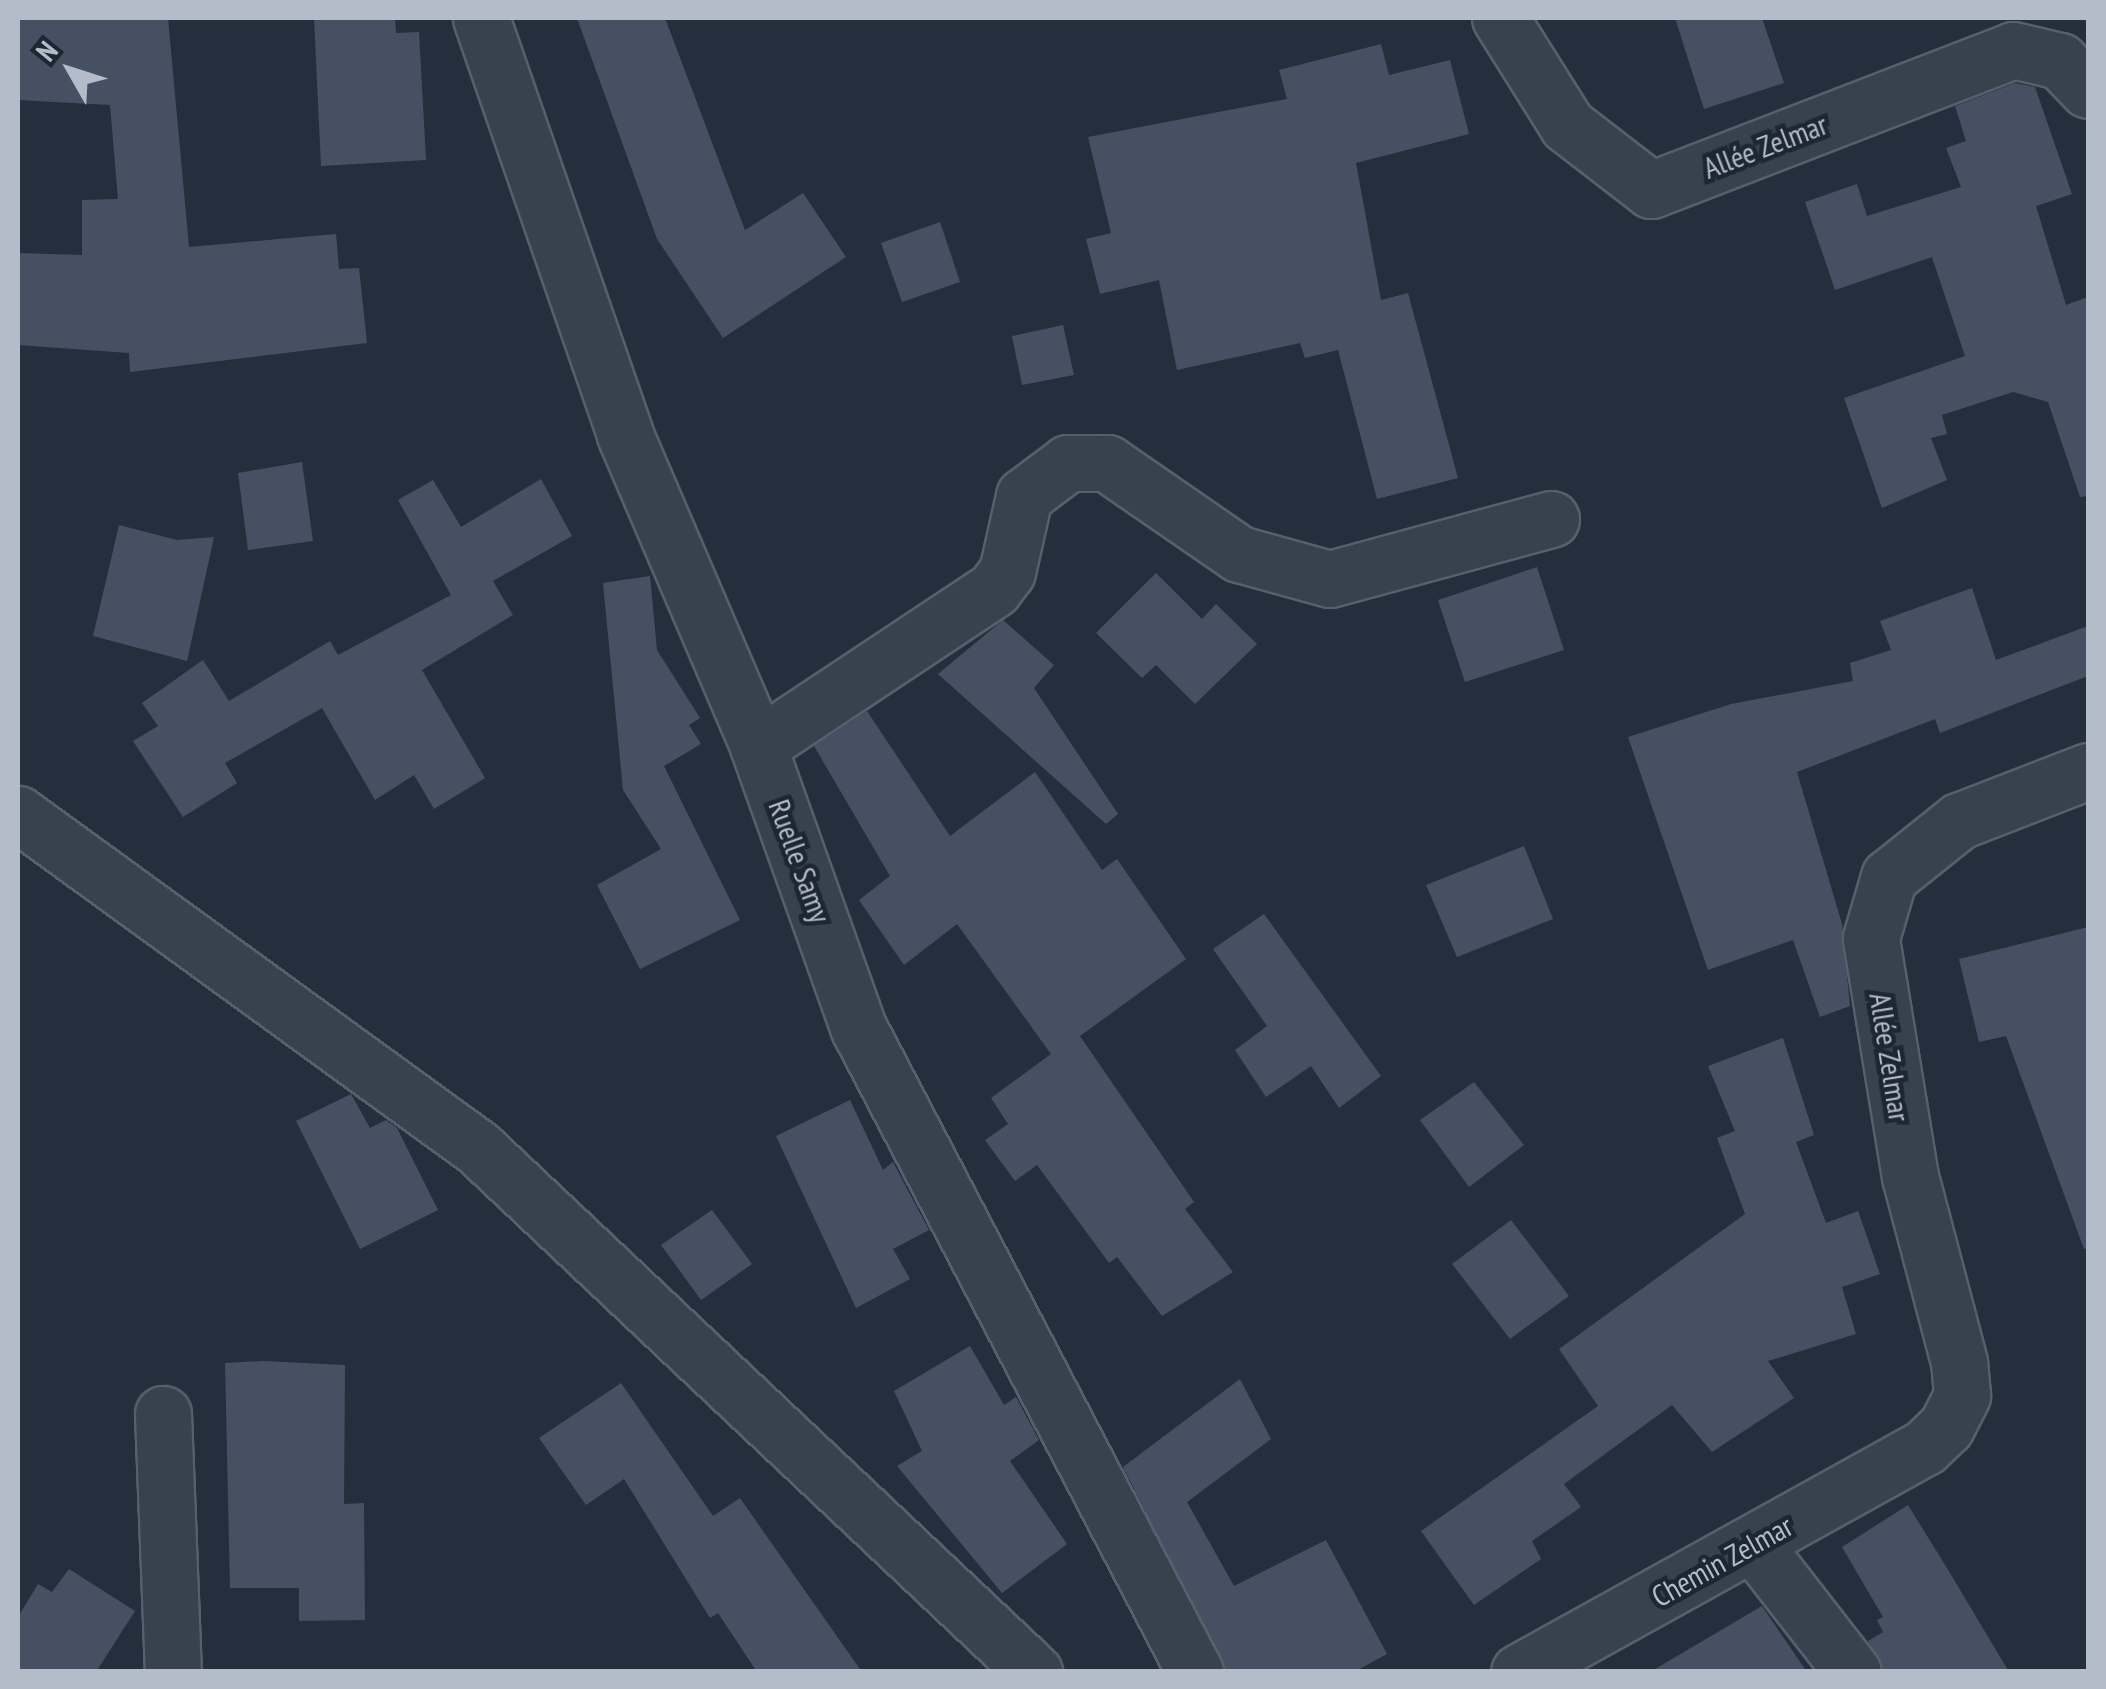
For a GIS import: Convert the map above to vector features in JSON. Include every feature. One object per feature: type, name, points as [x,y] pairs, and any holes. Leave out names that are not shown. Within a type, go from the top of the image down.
[{"type":"street","name":"Ruelle Samy","points":[[481,18],[625,435],[758,746],[858,1026],[1195,1672]]},
{"type":"street","name":"Allée Zelmar","points":[[1500,18],[1567,126],[1651,190],[2012,50],[2060,61],[2088,90]]},
{"type":"street","points":[[758,746],[994,589],[1007,572],[1024,496],[1068,463],[1107,463],[1240,554],[1330,580],[1551,519]]},
{"type":"street","name":"Allée Zelmar","points":[[1925,1447],[1962,1395],[1959,1362],[1910,1177],[1871,938],[1890,877],[1960,821],[2088,771]]},
{"type":"street","points":[[18,814],[478,1148],[1034,1672]]},
{"type":"street","points":[[163,1414],[172,1672]]},
{"type":"street","name":"Chemin Zelmar","points":[[1518,1672],[1754,1545],[1925,1447]]},
{"type":"street","points":[[1754,1545],[1853,1672]]},
{"type":"building","points":[[18,18],[168,18],[189,247],[336,234],[339,269],[359,268],[367,343],[130,372],[129,353],[18,345],[18,253],[82,255],[82,200],[118,199],[110,105],[18,100]]},
{"type":"building","points":[[314,18],[395,18],[396,33],[419,32],[426,160],[321,166]]},
{"type":"building","points":[[577,18],[665,18],[745,230],[803,193],[846,257],[723,338],[657,239]]},
{"type":"building","points":[[1675,18],[1762,18],[1784,83],[1704,109]]},
{"type":"building","points":[[1381,44],[1389,75],[1450,60],[1469,134],[1356,163],[1381,300],[1408,293],[1458,478],[1377,499],[1338,350],[1305,358],[1300,343],[1177,370],[1159,280],[1100,294],[1086,239],[1111,233],[1088,137],[1287,99],[1279,70]]},
{"type":"building","points":[[2015,83],[2035,87],[2072,194],[2036,206],[2066,305],[2088,297],[2088,496],[2080,497],[2048,402],[2013,392],[1942,415],[1947,434],[1931,438],[1947,480],[1882,508],[1844,398],[1965,356],[1932,257],[1835,290],[1805,202],[1857,184],[1867,216],[1961,187],[1946,148],[1966,141],[1955,106]]},
{"type":"building","points":[[940,222],[960,282],[902,302],[881,243]]},
{"type":"building","points":[[1063,325],[1074,375],[1022,385],[1012,336]]},
{"type":"building","points":[[302,462],[313,541],[248,550],[238,473]]},
{"type":"building","points":[[541,479],[572,536],[493,581],[513,615],[422,670],[485,778],[434,809],[414,775],[375,800],[322,708],[225,763],[237,783],[183,817],[133,741],[158,726],[142,703],[203,660],[229,701],[330,641],[338,655],[451,595],[398,500],[433,480],[461,527]]},
{"type":"building","points":[[119,525],[177,540],[214,537],[187,661],[93,636]]},
{"type":"building","points":[[1537,567],[1564,650],[1465,682],[1438,600]]},
{"type":"building","points":[[1156,573],[1202,619],[1216,604],[1257,644],[1195,704],[1156,665],[1142,678],[1096,633]]},
{"type":"building","points":[[650,576],[657,650],[700,718],[689,725],[701,744],[664,766],[740,920],[640,969],[597,885],[661,849],[623,790],[603,583]]},
{"type":"building","points":[[1972,588],[1996,660],[2088,626],[2088,676],[1940,733],[1935,719],[1797,772],[1842,924],[1850,1006],[1820,1017],[1793,940],[1708,970],[1628,737],[1731,704],[1853,681],[1850,663],[1891,650],[1880,621]]},
{"type":"building","points":[[1003,620],[1054,665],[1034,688],[1118,814],[1106,824],[938,674]]},
{"type":"building","points":[[867,711],[950,836],[1035,772],[1102,870],[1117,859],[1186,959],[1080,1036],[1194,1202],[1185,1209],[1233,1272],[1162,1316],[1117,1257],[1109,1263],[1037,1165],[1015,1181],[985,1140],[1008,1124],[991,1098],[1051,1054],[957,924],[904,965],[859,900],[890,876],[814,746]]},
{"type":"building","points":[[1524,846],[1553,919],[1457,957],[1426,885]]},
{"type":"building","points":[[1264,914],[1381,1076],[1339,1108],[1311,1066],[1266,1097],[1235,1050],[1267,1026],[1213,949]]},
{"type":"building","points":[[2088,927],[2088,1248],[2084,1249],[2006,1036],[1979,1042],[1959,959]]},
{"type":"building","points":[[1783,1038],[1814,1135],[1796,1142],[1826,1223],[1858,1211],[1880,1274],[1842,1287],[1856,1334],[1768,1361],[1794,1398],[1712,1452],[1672,1405],[1564,1484],[1581,1507],[1532,1541],[1541,1559],[1474,1605],[1421,1531],[1598,1406],[1559,1349],[1745,1214],[1717,1138],[1735,1131],[1708,1066]]},
{"type":"building","points":[[1474,1082],[1524,1145],[1469,1187],[1420,1120]]},
{"type":"building","points":[[351,1094],[370,1128],[386,1120],[397,1128],[438,1210],[360,1249],[296,1121]]},
{"type":"building","points":[[850,1100],[883,1170],[893,1162],[929,1230],[893,1249],[910,1279],[856,1308],[776,1136]]},
{"type":"building","points":[[712,1210],[752,1264],[701,1300],[661,1245]]},
{"type":"building","points":[[1511,1220],[1569,1296],[1510,1339],[1452,1264]]},
{"type":"building","points":[[970,1346],[1004,1405],[1016,1397],[1039,1440],[1010,1461],[1067,1544],[1002,1593],[897,1466],[922,1451],[894,1391]]},
{"type":"building","points":[[225,1363],[345,1365],[344,1504],[364,1503],[365,1620],[299,1621],[299,1588],[230,1588]]},
{"type":"building","points":[[1240,1379],[1271,1439],[1187,1502],[1234,1586],[1326,1540],[1387,1654],[1354,1672],[1226,1672],[1123,1467]]},
{"type":"building","points":[[621,1383],[713,1516],[740,1498],[862,1672],[757,1672],[718,1613],[710,1618],[624,1479],[586,1505],[539,1438]]},
{"type":"building","points":[[1908,1505],[2009,1672],[1884,1672],[1868,1641],[1883,1632],[1877,1620],[1883,1617],[1842,1547]]},
{"type":"building","points":[[69,1569],[135,1611],[96,1672],[18,1672],[18,1617],[38,1584],[52,1592]]},
{"type":"building","points":[[1762,1606],[1807,1672],[1650,1672]]}]
